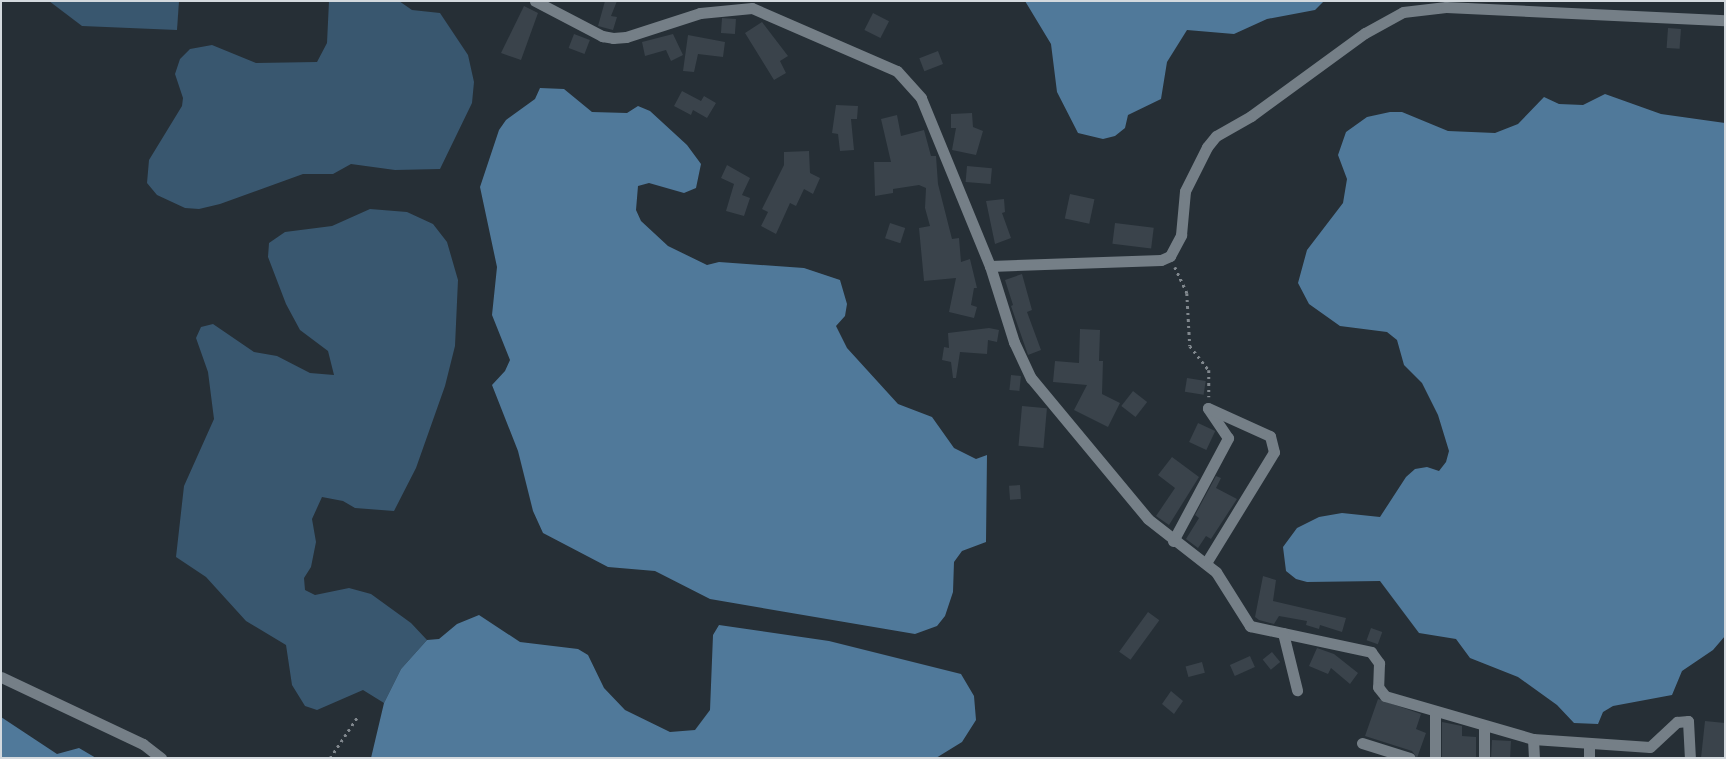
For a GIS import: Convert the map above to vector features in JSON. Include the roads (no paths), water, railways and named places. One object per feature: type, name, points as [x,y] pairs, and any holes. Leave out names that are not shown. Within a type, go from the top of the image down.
[{"type":"street","points":[[535,1],[602,36],[614,38],[631,36],[700,13],[745,4],[907,79],[921,98],[990,266],[1014,342],[1031,378],[1148,519],[1173,541],[1206,563],[1224,583],[1250,626],[1371,652],[1380,663],[1379,692],[1484,727],[1534,739],[1590,744],[1640,753],[1654,745],[1678,722],[1688,721],[1690,758]]},
{"type":"street","points":[[990,266],[1161,260],[1170,256],[1181,235],[1185,191],[1207,147],[1216,136],[1395,15],[1446,7],[1725,20]]},
{"type":"street","points":[[1173,541],[1228,438],[1208,408],[1270,436],[1274,452],[1206,563]]},
{"type":"street","points":[[1283,633],[1297,690]]},
{"type":"street","points":[[1,677],[143,744],[161,758]]},
{"type":"street","points":[[1434,758],[1435,711]]},
{"type":"street","points":[[1484,727],[1484,758]]},
{"type":"street","points":[[1534,739],[1534,758]]},
{"type":"street","points":[[1362,743],[1410,758]]},
{"type":"street","points":[[1589,758],[1590,744]]}]
